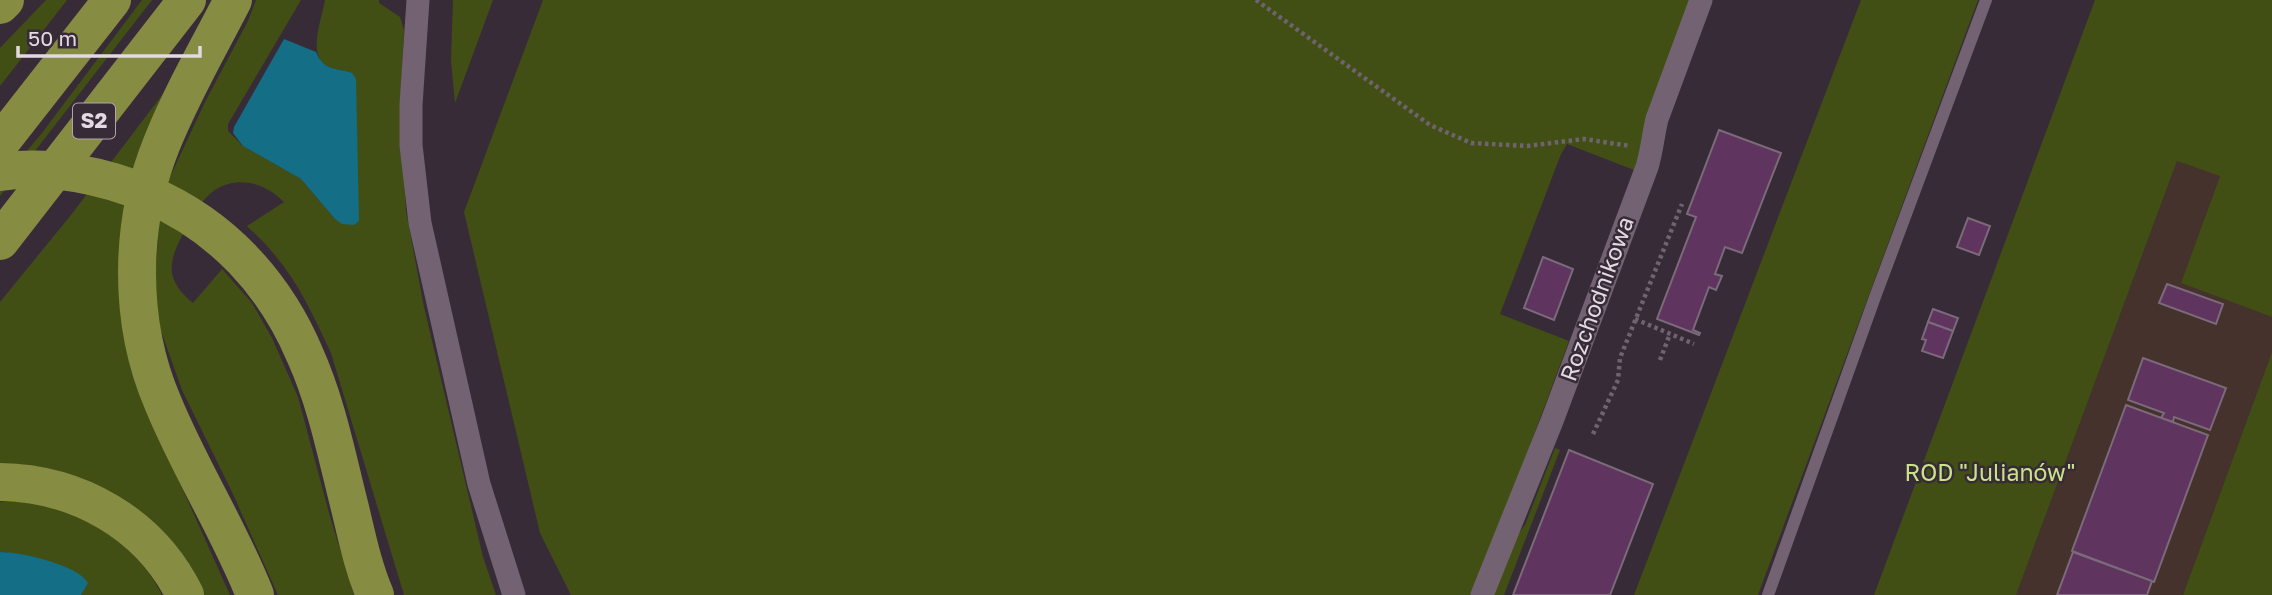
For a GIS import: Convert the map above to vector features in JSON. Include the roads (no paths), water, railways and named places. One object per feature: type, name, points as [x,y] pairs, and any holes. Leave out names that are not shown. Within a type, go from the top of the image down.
[{"type":"highway","points":[[0,5],[5,0]]},
{"type":"highway","name":"S2","points":[[0,143],[112,0]]},
{"type":"highway","name":"S2","points":[[0,241],[187,0]]},
{"type":"highway","points":[[233,0],[160,146],[142,216],[137,286],[146,350],[162,403],[255,595]]},
{"type":"highway","points":[[0,172],[36,170],[96,176],[142,192],[168,203],[220,237],[258,276],[290,322],[321,399],[375,595]]},
{"type":"highway","points":[[0,482],[53,488],[97,504],[154,549],[186,595]]},
{"type":"street","points":[[418,0],[411,145],[420,223],[479,484],[514,595]]},
{"type":"street","name":"Rozchodnikowa","points":[[1482,595],[1557,408],[1653,149],[1657,119],[1701,0]]},
{"type":"lane","points":[[1768,595],[1986,0]]},
{"type":"water","points":[[284,39],[316,52],[327,66],[352,73],[356,79],[359,221],[354,225],[342,224],[334,218],[301,179],[243,146],[233,133]]},
{"type":"water","points":[[0,552],[21,554],[61,565],[82,576],[88,583],[81,595],[0,595]]},
{"type":"park label","name":"ROD \"Julianów\"","points":[[1990,473]]}]
